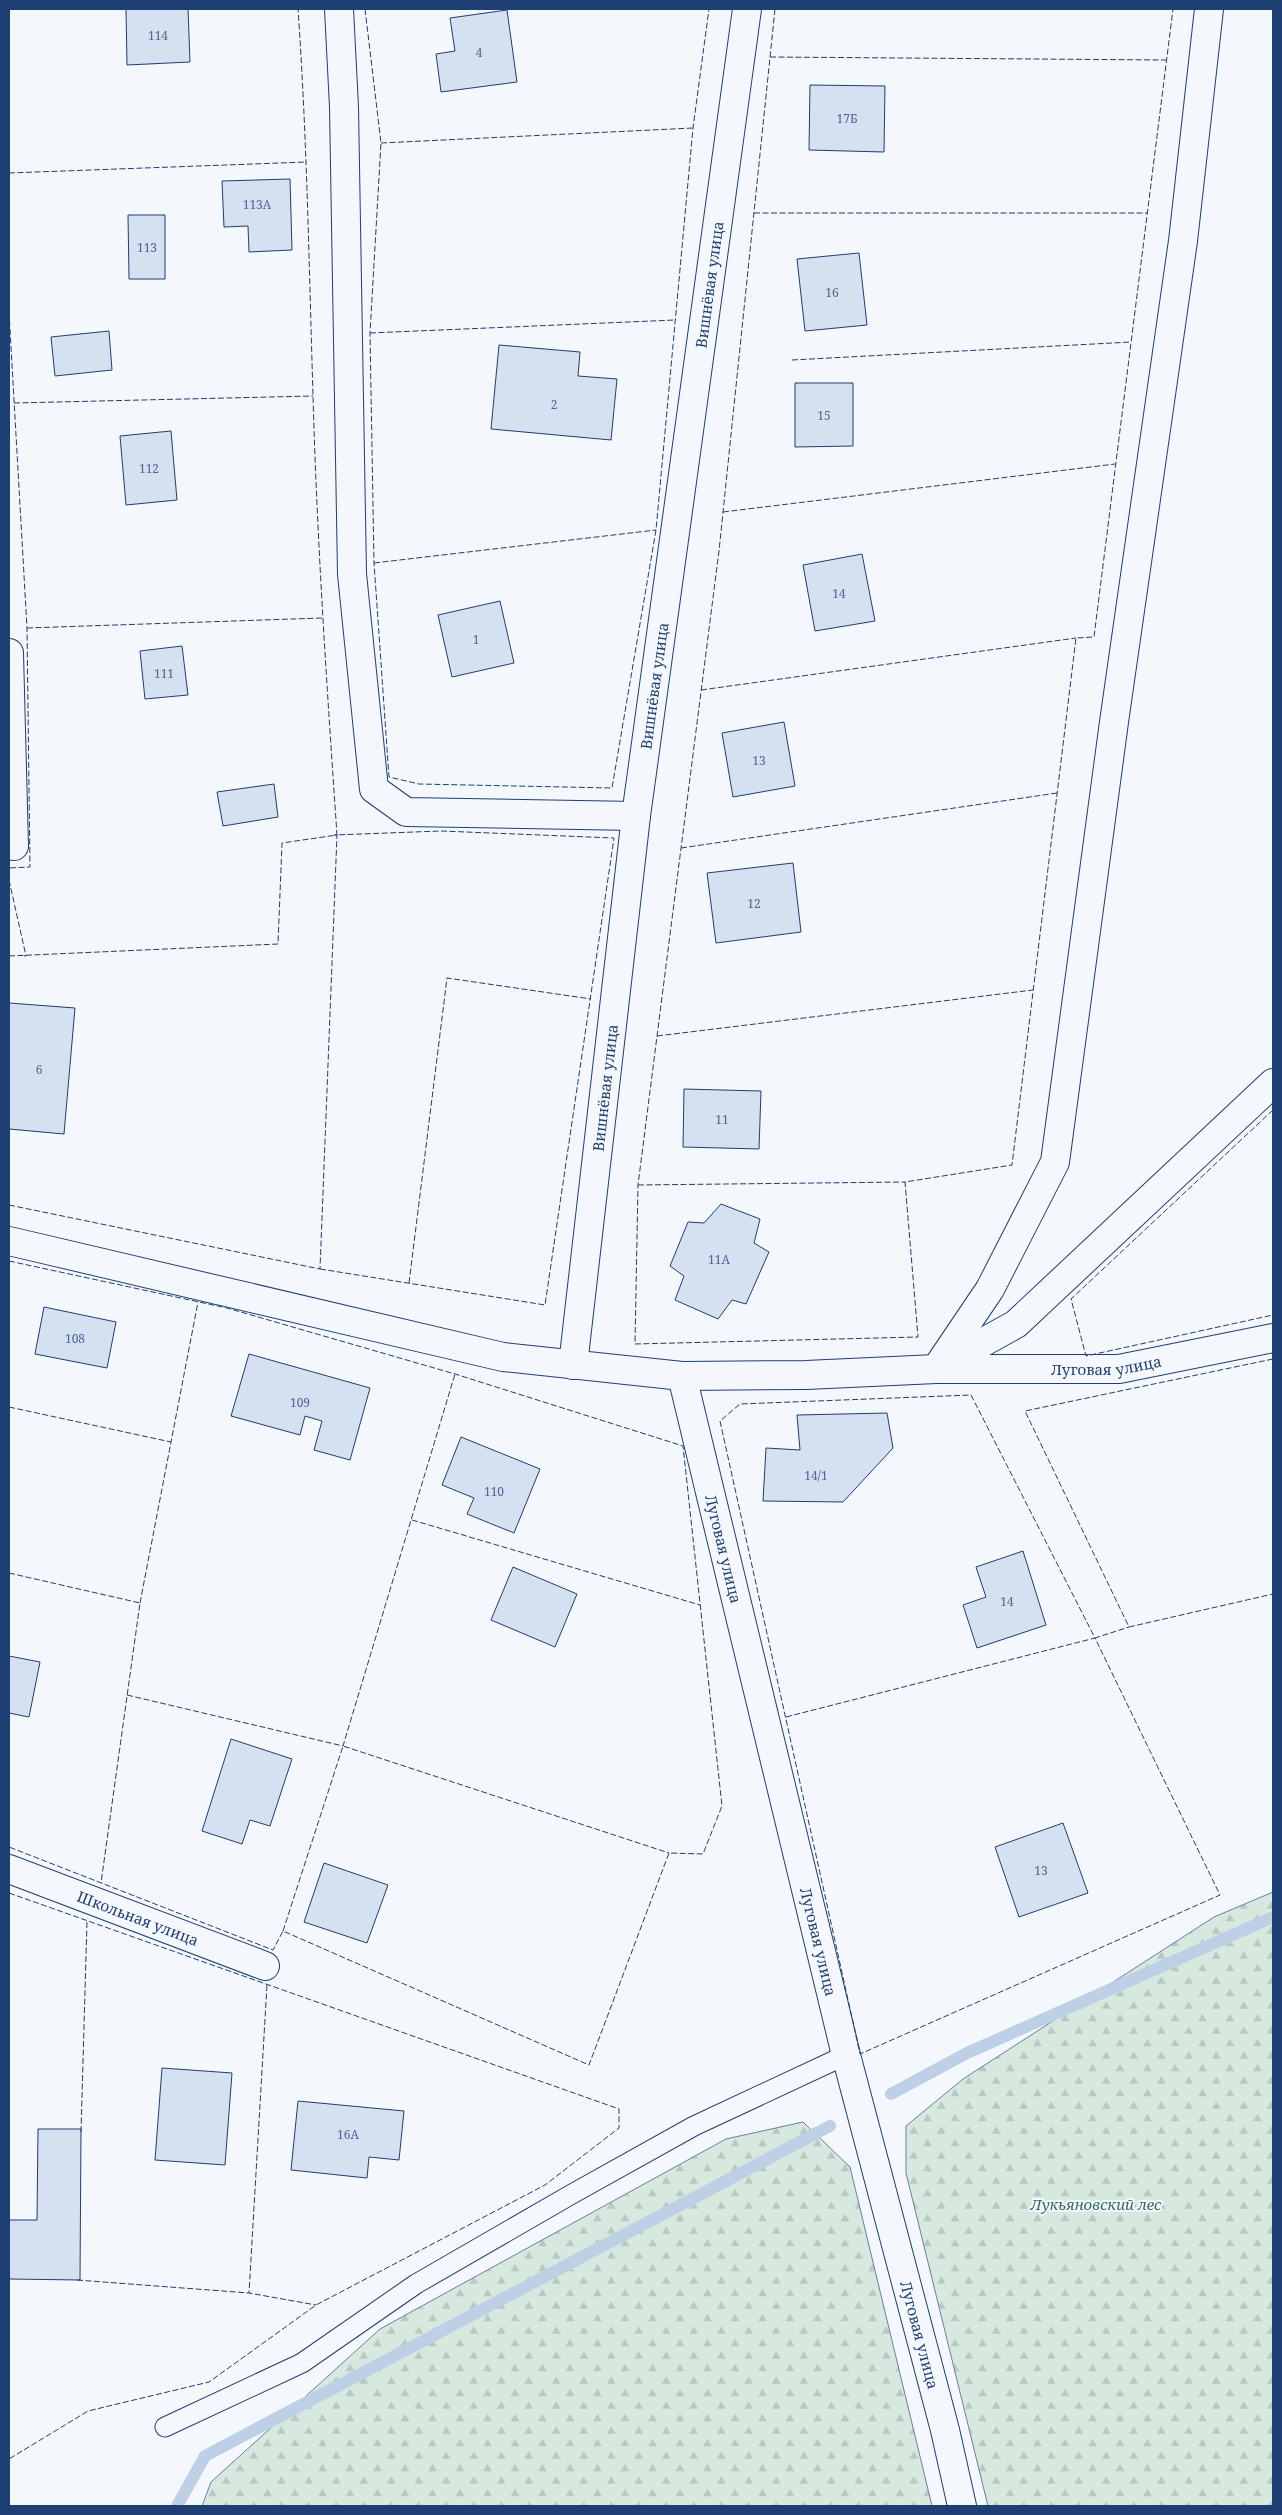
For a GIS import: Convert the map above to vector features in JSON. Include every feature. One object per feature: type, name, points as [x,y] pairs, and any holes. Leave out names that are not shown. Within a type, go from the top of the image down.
[{"type":"street","points":[[339,9],[344,107],[352,574],[374,789],[406,812],[636,816]]},
{"type":"street","name":"Вишнёвая улица","points":[[573,1364],[636,816],[747,9]]},
{"type":"street","points":[[936,1368],[990,1289],[1055,1162],[1114,722],[1183,242],[1209,9]]},
{"type":"street","points":[[9,653],[14,846]]},
{"type":"street","points":[[936,1368],[1016,1324],[1273,1083]]},
{"type":"street","name":"Луговая улица","points":[[9,1241],[502,1357],[682,1376],[806,1375],[936,1368],[1119,1369],[1273,1338]]},
{"type":"street","name":"Луговая улица","points":[[682,1376],[846,2055],[945,2430],[962,2506]]},
{"type":"street","name":"Школьная улица","points":[[9,1869],[266,1966]]},
{"type":"lane","points":[[164,2427],[302,2363],[416,2284],[685,2131],[846,2055]]},
{"type":"green space","name":"Лукьяновский лес","points":[[1273,1892],[1273,2506],[988,2506],[906,2173],[906,2126],[963,2079],[1214,1917]]},
{"type":"green space","points":[[803,2122],[850,2167],[932,2506],[202,2506],[211,2482],[380,2329],[726,2139]]},
{"type":"building","points":[[126,9],[188,9],[190,62],[127,65]]},
{"type":"building","points":[[507,10],[517,82],[441,92],[436,54],[455,51],[450,18]]},
{"type":"building","points":[[810,85],[885,86],[884,152],[809,150]]},
{"type":"building","points":[[290,179],[292,250],[249,252],[248,226],[224,227],[222,181]]},
{"type":"building","points":[[128,215],[165,215],[165,279],[129,279]]},
{"type":"building","points":[[859,253],[867,325],[805,331],[797,259]]},
{"type":"building","points":[[109,331],[112,370],[55,376],[51,337]]},
{"type":"building","points":[[499,345],[580,352],[578,376],[617,379],[611,440],[491,429]]},
{"type":"building","points":[[795,383],[853,383],[853,446],[795,447]]},
{"type":"building","points":[[171,431],[177,500],[126,505],[120,436]]},
{"type":"building","points":[[862,554],[875,621],[815,631],[803,565]]},
{"type":"building","points":[[500,601],[514,663],[452,677],[438,615]]},
{"type":"building","points":[[182,646],[188,695],[145,699],[140,651]]},
{"type":"building","points":[[784,722],[795,786],[733,797],[722,733]]},
{"type":"building","points":[[274,784],[278,817],[223,826],[217,792]]},
{"type":"building","points":[[793,863],[801,932],[716,943],[707,873]]},
{"type":"building","points":[[9,1003],[75,1008],[64,1134],[9,1129]]},
{"type":"building","points":[[684,1089],[761,1091],[759,1149],[683,1147]]},
{"type":"building","points":[[721,1204],[760,1219],[754,1243],[769,1252],[746,1304],[732,1300],[718,1319],[675,1300],[684,1276],[670,1266],[688,1222],[704,1223]]},
{"type":"building","points":[[44,1307],[116,1322],[107,1368],[35,1354]]},
{"type":"building","points":[[249,1354],[370,1388],[350,1460],[314,1450],[322,1421],[305,1416],[300,1435],[231,1416]]},
{"type":"building","points":[[887,1413],[893,1448],[843,1502],[763,1501],[766,1448],[800,1450],[797,1415]]},
{"type":"building","points":[[461,1437],[540,1469],[514,1533],[467,1514],[474,1498],[442,1485]]},
{"type":"building","points":[[1023,1551],[1046,1625],[977,1648],[963,1605],[986,1597],[976,1567]]},
{"type":"building","points":[[513,1567],[577,1594],[555,1647],[491,1620]]},
{"type":"building","points":[[9,1656],[40,1662],[29,1717],[9,1713]]},
{"type":"building","points":[[231,1739],[292,1759],[270,1826],[250,1820],[242,1844],[202,1831]]},
{"type":"building","points":[[1063,1823],[1088,1893],[1019,1917],[995,1847]]},
{"type":"building","points":[[324,1863],[388,1885],[367,1943],[304,1922]]},
{"type":"building","points":[[162,2068],[232,2073],[225,2165],[155,2160]]},
{"type":"building","points":[[298,2101],[404,2111],[399,2160],[369,2157],[367,2178],[291,2170]]},
{"type":"building","points":[[38,2129],[81,2129],[80,2280],[9,2279],[9,2220],[37,2220]]},
{"type":"waterway","points":[[891,2094],[967,2053],[1273,1917]]},
{"type":"waterway","points":[[177,2506],[205,2456],[830,2126]]},
{"type":"fence","points":[[9,956],[278,944],[282,843],[337,835],[317,505],[306,153],[298,9]]},
{"type":"fence","points":[[365,9],[381,143],[370,333],[374,563],[389,777],[419,784],[612,788],[656,530],[693,128],[709,9]]},
{"type":"fence","points":[[775,9],[719,551],[638,1185],[635,1344],[918,1337],[905,1182],[1012,1165],[1076,638],[1094,637],[1173,9]]},
{"type":"fence","points":[[770,57],[1166,60]]},
{"type":"fence","points":[[381,143],[693,128]]},
{"type":"fence","points":[[9,173],[307,162]]},
{"type":"fence","points":[[754,213],[1147,213]]},
{"type":"fence","points":[[9,312],[27,628],[30,867],[9,868]]},
{"type":"fence","points":[[370,333],[675,320]]},
{"type":"fence","points":[[792,360],[1131,342]]},
{"type":"fence","points":[[14,403],[313,396]]},
{"type":"fence","points":[[723,512],[1115,464]]},
{"type":"fence","points":[[374,563],[656,530]]},
{"type":"fence","points":[[27,628],[322,618]]},
{"type":"fence","points":[[701,690],[1076,638]]},
{"type":"fence","points":[[681,848],[1057,793]]},
{"type":"fence","points":[[320,1269],[545,1305],[614,838],[441,831],[334,835]]},
{"type":"fence","points":[[9,1205],[320,1269],[337,835],[335,835]]},
{"type":"fence","points":[[9,880],[26,956],[24,956]]},
{"type":"fence","points":[[409,1283],[447,978],[591,999]]},
{"type":"fence","points":[[657,1036],[1033,990]]},
{"type":"fence","points":[[1273,1110],[1071,1299],[1086,1356],[1273,1315]]},
{"type":"fence","points":[[638,1185],[905,1182]]},
{"type":"fence","points":[[9,1261],[227,1308],[455,1374],[683,1446],[722,1806],[703,1854],[669,1853],[589,2065],[283,1931],[273,1950],[9,1847]]},
{"type":"fence","points":[[140,1603],[198,1302]]},
{"type":"fence","points":[[1273,1359],[1025,1411],[1129,1627],[1273,1594]]},
{"type":"fence","points":[[127,1695],[343,1746],[455,1374]]},
{"type":"fence","points":[[786,1717],[1095,1638],[1220,1895],[860,2054],[720,1421],[740,1404],[971,1395],[1095,1638],[1129,1627]]},
{"type":"fence","points":[[9,1407],[171,1442]]},
{"type":"fence","points":[[412,1520],[700,1605]]},
{"type":"fence","points":[[9,1573],[140,1603],[101,1883]]},
{"type":"fence","points":[[283,1931],[343,1746],[669,1853]]},
{"type":"fence","points":[[9,1893],[619,2109],[619,2128],[545,2185],[316,2305],[209,2382],[88,2411],[9,2459]]},
{"type":"fence","points":[[81,2132],[87,1921]]},
{"type":"fence","points":[[267,1985],[249,2293],[316,2305]]},
{"type":"fence","points":[[77,2280],[249,2293]]}]
